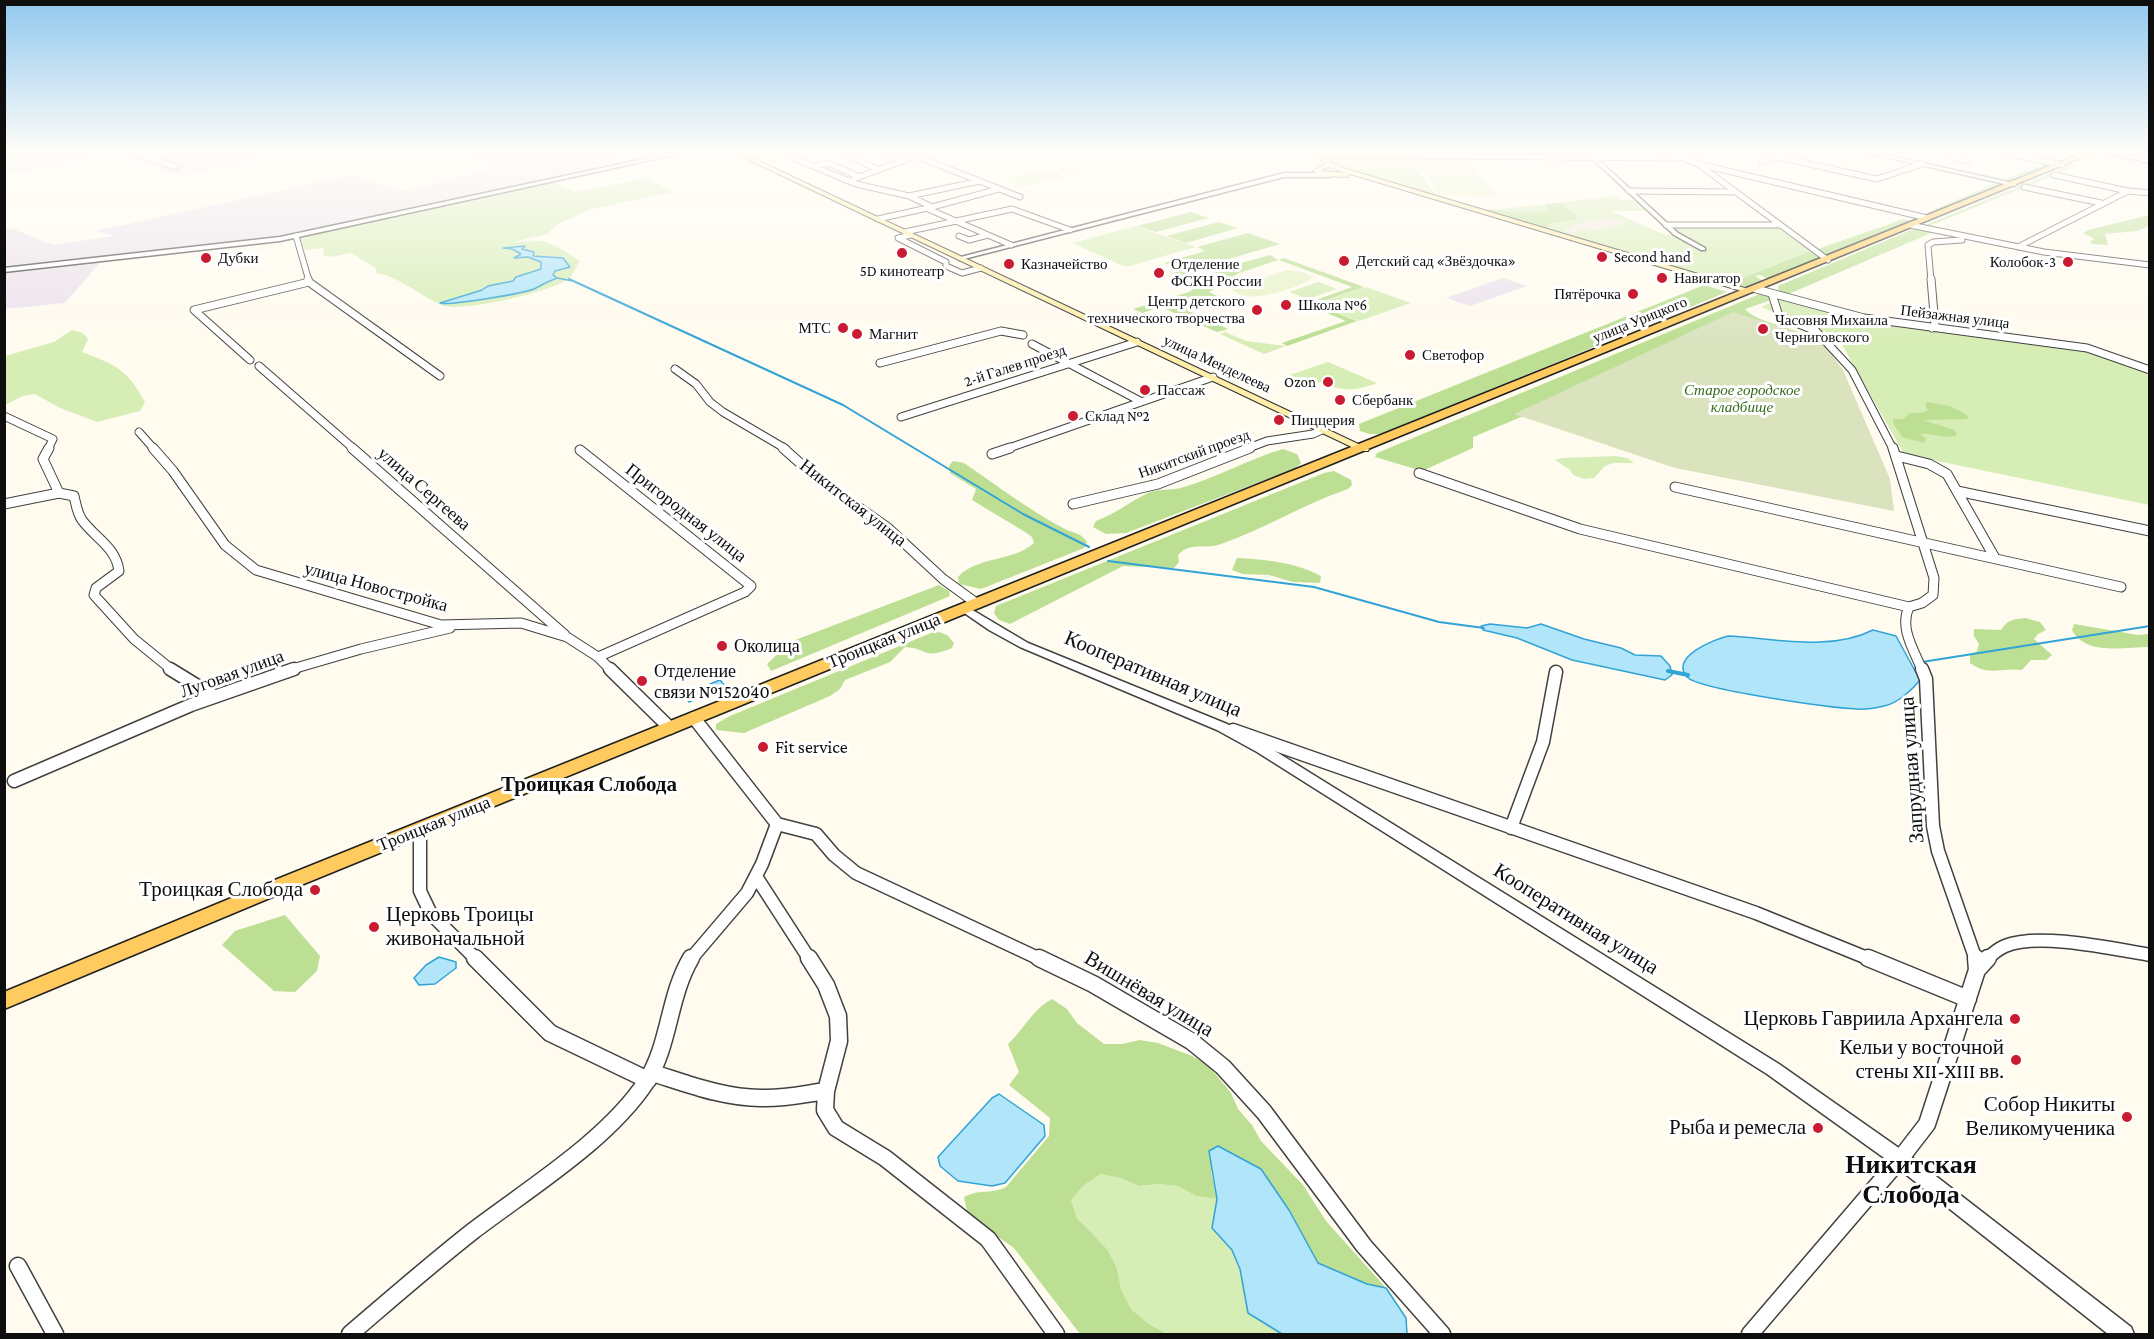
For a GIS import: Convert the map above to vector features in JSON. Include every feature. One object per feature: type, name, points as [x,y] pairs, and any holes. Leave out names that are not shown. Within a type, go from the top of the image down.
[{"type":"main road","name":"улица Менделеева","points":[[866,213],[1364,448]]},
{"type":"main road","points":[[1491,213],[1753,290]]},
{"type":"main road","name":"улица Урицкого","points":[[970,605],[1364,448],[1938,213]]},
{"type":"main road","name":"Троицкая улица","points":[[4,1001],[970,605]]},
{"type":"street","points":[[4,270],[296,236],[400,213]]},
{"type":"street","points":[[878,219],[904,213]]},
{"type":"street","points":[[940,213],[1011,245]]},
{"type":"street","points":[[988,213],[934,226],[898,238],[946,262],[1134,213]]},
{"type":"street","points":[[1026,213],[1070,230]]},
{"type":"street","points":[[1654,213],[1676,234],[1703,249]]},
{"type":"street","points":[[1765,213],[1828,260]]},
{"type":"street","points":[[1908,213],[1927,218]]},
{"type":"street","points":[[2018,247],[2081,213]]},
{"type":"street","points":[[934,226],[942,229],[962,224]]},
{"type":"street","points":[[1666,225],[1780,225]]},
{"type":"street","points":[[1910,225],[2059,254],[2150,265]]},
{"type":"street","points":[[959,236],[969,240],[988,235]]},
{"type":"street","points":[[296,236],[309,282],[440,376]]},
{"type":"street","points":[[1932,328],[1935,325],[1928,245],[1933,242],[1969,237]]},
{"type":"street","points":[[946,262],[946,266],[962,273],[981,268]]},
{"type":"street","points":[[250,360],[194,310],[309,282]]},
{"type":"street","name":"Пейзажная улица","points":[[1753,290],[1864,318],[2088,348],[2150,370]]},
{"type":"street","points":[[1419,473],[1580,529],[1909,607],[1922,603],[1933,595],[1934,578],[1897,456],[1852,370],[1816,331],[1779,316],[1772,294]]},
{"type":"street","points":[[880,363],[1001,331],[1023,335]]},
{"type":"street","name":"2-й Галев проезд","points":[[901,417],[1137,342]]},
{"type":"street","points":[[1032,344],[1140,401]]},
{"type":"street","name":"улица Сергеева","points":[[259,366],[567,637]]},
{"type":"street","name":"Никитская улица","points":[[675,369],[696,384],[710,402],[723,412],[787,450],[818,479],[888,528],[970,605]]},
{"type":"street","points":[[992,454],[1213,377]]},
{"type":"street","points":[[4,416],[53,439],[43,459],[59,493]]},
{"type":"street","name":"Никитский проезд","points":[[1073,504],[1158,484],[1267,441],[1313,434],[1324,429]]},
{"type":"street","name":"улица Новостройка","points":[[140,432],[173,471],[225,545],[256,570],[441,625],[521,622],[567,637],[598,657],[670,728]]},
{"type":"street","name":"Пригородная улица","points":[[580,450],[751,585],[745,592],[598,657]]},
{"type":"street","points":[[1897,456],[1940,468],[1957,490],[1995,558]]},
{"type":"street","points":[[1675,487],[2121,587]]},
{"type":"street","points":[[1957,490],[2150,531]]},
{"type":"street","points":[[4,504],[59,493],[74,496],[82,521],[98,534],[119,563],[119,571],[96,588],[94,595],[109,614],[143,646],[200,689],[214,696]]},
{"type":"street","name":"Кооперативная улица","points":[[970,605],[993,628],[1024,645],[1222,727],[1262,749],[1773,1069],[1900,1160],[2124,1335]]},
{"type":"street","name":"Запрудная улица","points":[[1900,1160],[1927,1124],[1977,970],[1975,952],[1938,851],[1933,826],[1924,673],[1904,618],[1909,607]]},
{"type":"street","name":"Луговая улица","points":[[14,781],[214,696],[361,648],[471,623]]},
{"type":"street","points":[[1511,828],[1544,742],[1556,672]]},
{"type":"street","points":[[350,1335],[437,1260],[586,1143],[615,1117],[651,1076],[658,1061],[676,988],[688,963],[704,941],[740,903],[757,878],[777,824],[694,718]]},
{"type":"street","points":[[1222,727],[1280,745],[1756,913],[1968,999]]},
{"type":"street","name":"Вишнёвая улица","points":[[777,824],[816,834],[834,855],[856,873],[1094,984],[1191,1041],[1223,1066],[1264,1112],[1364,1246],[1442,1335]]},
{"type":"street","points":[[420,830],[420,891],[429,911],[550,1033],[632,1074],[651,1076],[713,1092],[749,1098],[777,1098],[826,1091]]},
{"type":"street","points":[[757,878],[826,985],[838,1016],[839,1041],[826,1091],[825,1110],[836,1128],[885,1158],[988,1239],[1056,1335]]},
{"type":"street","points":[[1977,970],[1993,952],[2009,944],[2034,940],[2150,955]]},
{"type":"street","points":[[1750,1335],[1900,1160]]},
{"type":"street","points":[[18,1266],[55,1335]]},
{"type":"shaded area","points":[[176,213],[398,213],[280,239],[103,259],[65,303],[5,309],[4,230],[11,228],[53,245],[113,236],[96,231]]},
{"type":"shaded area","points":[[1604,218],[1628,221],[1623,221],[1623,225],[1595,230],[1571,232],[1563,230],[1574,227],[1574,224]]},
{"type":"shaded area","points":[[1503,278],[1527,286],[1470,306],[1446,298]]},
{"type":"green space","points":[[404,213],[581,213],[558,224],[547,234],[513,242],[543,241],[558,247],[580,261],[567,280],[542,290],[505,300],[467,306],[452,307],[433,301],[402,282],[376,273],[376,268],[351,253],[331,257],[323,255],[324,248],[305,250],[297,236]],"holes":[[[525,246],[521,249],[534,253],[532,256],[559,257],[570,267],[555,271],[553,275],[556,278],[530,290],[472,301],[440,303],[488,286],[513,281],[542,269],[541,262],[528,257],[516,258],[522,254],[506,247]]]},
{"type":"green space","points":[[1185,213],[1195,213],[1209,218],[1156,232],[1137,226]]},
{"type":"green space","points":[[1492,213],[1617,213],[1665,235],[1676,234],[1668,226],[1777,227],[1810,251],[1731,283]]},
{"type":"green space","points":[[1494,213],[1574,213],[1577,216],[1576,219],[1549,224],[1550,226],[1543,229]]},
{"type":"green space","points":[[1954,213],[1960,213],[1929,226],[1926,225]]},
{"type":"green space","points":[[2149,215],[2149,226],[2137,231],[2105,234],[2108,245],[2092,244],[2090,242],[2094,239],[2083,233],[2088,230]]},
{"type":"green space","points":[[1904,219],[1912,221],[1827,257],[1815,250]]},
{"type":"green space","points":[[1219,222],[1238,228],[1186,243],[1166,236]]},
{"type":"green space","points":[[1136,226],[1196,247],[1126,267],[1072,243]]},
{"type":"green space","points":[[1916,228],[1936,231],[1786,295],[1779,292],[1778,286]]},
{"type":"green space","points":[[1248,233],[1280,244],[1204,266],[1188,278],[1170,274],[1180,269],[1164,263],[1205,251],[1197,247]]},
{"type":"green space","points":[[1810,251],[1821,258],[1768,279],[1760,275],[1755,276],[1763,281],[1748,288],[1731,283]]},
{"type":"green space","points":[[1270,255],[1278,260],[1239,273],[1209,292],[1224,299],[1187,310],[1228,329],[1217,332],[1161,307],[1142,313],[1133,309],[1189,292],[1222,268]]},
{"type":"green space","points":[[1284,258],[1364,287],[1314,304],[1357,321],[1287,346],[1282,343],[1346,321],[1305,304],[1352,287],[1279,260]]},
{"type":"green space","points":[[1287,270],[1304,272],[1313,278],[1284,291],[1260,296],[1239,294],[1232,289]]},
{"type":"green space","points":[[1318,282],[1337,289],[1308,299],[1289,292]]},
{"type":"green space","points":[[1704,285],[1727,292],[1382,434],[1360,431],[1359,424]]},
{"type":"green space","points":[[1366,287],[1411,303],[1359,321],[1314,304]]},
{"type":"green space","points":[[1762,293],[1769,296],[1771,300],[1745,309],[1765,321],[1807,336],[1526,415],[1473,437],[1473,448],[1422,471],[1375,457],[1377,453]]},
{"type":"green space","points":[[1783,298],[1839,317],[1869,323],[2069,348],[2097,354],[2149,374],[2149,505],[1904,454],[1837,336],[1761,307]]},
{"type":"green space","name":"Старое городское кладбище","points":[[1733,312],[1820,339],[1843,370],[1890,479],[1894,511],[1675,468],[1514,414]]},
{"type":"green space","points":[[72,330],[83,333],[88,339],[82,352],[112,365],[132,382],[145,402],[140,411],[97,422],[60,408],[35,394],[23,396],[5,405],[5,356],[54,342]]},
{"type":"green space","points":[[1225,332],[1246,341],[1286,346],[1264,354],[1220,334]]},
{"type":"green space","points":[[1328,362],[1377,383],[1355,389],[1342,389],[1320,382],[1306,387],[1284,377]]},
{"type":"green space","points":[[1927,402],[1950,406],[1967,415],[1968,419],[1923,420],[1955,430],[1957,435],[1948,437],[1920,434],[1926,439],[1924,443],[1902,437],[1893,419],[1903,419],[1910,413],[1921,413],[1928,410],[1925,405]]},
{"type":"green space","points":[[1283,449],[1297,454],[1301,463],[1296,468],[1126,533],[1106,534],[1093,527],[1096,521],[1148,493],[1197,483]]},
{"type":"green space","points":[[1616,456],[1627,458],[1634,463],[1613,463],[1605,466],[1594,478],[1584,479],[1573,475],[1570,470],[1555,460],[1562,458]]},
{"type":"green space","points":[[953,461],[964,463],[1037,513],[1082,536],[1087,542],[1084,548],[981,589],[959,584],[958,577],[966,570],[1016,553],[1034,543],[1032,537],[1025,532],[972,500],[976,489],[950,473],[949,466]]},
{"type":"green space","points":[[1334,471],[1351,480],[1352,485],[1348,489],[1237,538],[1215,546],[1188,548],[1178,555],[1179,562],[1174,568],[1123,566],[1010,624],[999,620],[994,613],[996,606],[1324,473]]},
{"type":"green space","points":[[1237,558],[1269,561],[1302,568],[1321,576],[1320,583],[1293,582],[1269,575],[1243,574],[1232,570]]},
{"type":"green space","points":[[939,585],[949,591],[950,596],[771,671],[767,664],[790,642]]},
{"type":"green space","points":[[2025,618],[2040,622],[2046,630],[2034,639],[2052,655],[2046,660],[2031,660],[2022,670],[1989,671],[1970,663],[1970,655],[1977,651],[1979,644],[1974,636],[1974,629],[2001,630],[2011,621]]},
{"type":"green space","points":[[2074,624],[2138,635],[2149,634],[2149,647],[2106,648],[2086,644],[2072,630]]},
{"type":"green space","points":[[936,631],[947,635],[954,643],[952,648],[931,653],[905,647],[890,662],[845,680],[840,689],[830,696],[744,733],[716,730],[716,724],[730,716]]},
{"type":"green space","points":[[285,915],[320,956],[317,971],[295,992],[274,991],[222,945],[235,931]]},
{"type":"green space","points":[[1052,999],[1067,1009],[1077,1023],[1104,1044],[1122,1044],[1140,1040],[1158,1043],[1208,1065],[1231,1093],[1238,1109],[1252,1125],[1261,1141],[1303,1185],[1326,1221],[1386,1288],[1367,1284],[1318,1263],[1289,1210],[1211,1171],[1217,1199],[1196,1196],[1178,1186],[1158,1184],[1139,1186],[1120,1178],[1101,1174],[1084,1185],[1071,1200],[1077,1218],[1107,1249],[1117,1268],[1121,1289],[1131,1309],[1149,1324],[1167,1334],[1080,1334],[1014,1248],[981,1225],[967,1211],[964,1197],[1006,1187],[1049,1136],[1050,1118],[1009,1085],[1019,1072],[1008,1044],[1039,1008]]},
{"type":"green space","points":[[1101,1174],[1120,1178],[1139,1186],[1158,1184],[1178,1186],[1196,1196],[1217,1199],[1212,1228],[1232,1250],[1240,1269],[1248,1313],[1282,1334],[1167,1334],[1149,1324],[1131,1309],[1121,1289],[1117,1268],[1107,1249],[1077,1218],[1071,1200],[1084,1185]]},
{"type":"water","points":[[525,246],[522,249],[534,252],[533,256],[563,258],[570,267],[555,271],[553,275],[557,278],[530,290],[472,301],[440,303],[488,286],[513,281],[516,277],[541,269],[541,262],[528,257],[514,258],[521,254],[512,249],[503,248]]},
{"type":"water","points":[[1490,624],[1527,628],[1541,624],[1584,639],[1621,648],[1635,655],[1661,656],[1670,666],[1672,675],[1665,680],[1572,660],[1517,638],[1483,630],[1481,626]]},
{"type":"water","points":[[1873,630],[1896,636],[1920,680],[1899,700],[1881,707],[1843,708],[1740,693],[1697,682],[1687,677],[1683,670],[1684,663],[1696,650],[1728,636],[1820,642],[1856,637]]},
{"type":"water","points":[[720,680],[726,687],[689,702],[683,695]]},
{"type":"water","points":[[439,957],[456,962],[456,968],[435,984],[419,985],[414,978],[426,965]]},
{"type":"water","points":[[999,1094],[1044,1125],[1045,1136],[1005,1183],[992,1186],[958,1181],[940,1166],[938,1157],[992,1098]]},
{"type":"water","points":[[1218,1146],[1261,1169],[1289,1210],[1318,1263],[1367,1284],[1386,1288],[1406,1318],[1407,1334],[1282,1334],[1248,1313],[1240,1269],[1232,1250],[1212,1228],[1217,1199],[1209,1151]]},
{"type":"waterway","points":[[557,278],[573,281]]},
{"type":"waterway","points":[[569,279],[843,405],[1023,514],[1089,547]]},
{"type":"waterway","points":[[1108,561],[1314,587],[1439,622],[1484,628]]},
{"type":"waterway","points":[[1922,662],[2150,626]]},
{"type":"waterway","points":[[1668,671],[1688,675]]},
{"type":"place","name":"5D кинотеатр","points":[[902,253]]},
{"type":"place","name":"Second hand","points":[[1602,257]]},
{"type":"place","name":"Дубки","points":[[206,258]]},
{"type":"place","name":"Детский сад «Звёздочка»","points":[[1344,261]]},
{"type":"place","name":"Колобок-3","points":[[2068,262]]},
{"type":"place","name":"Казначейство","points":[[1009,264]]},
{"type":"place","name":"Отделение ФСКН России","points":[[1159,273]]},
{"type":"place","name":"Навигатор","points":[[1662,278]]},
{"type":"place","name":"Пятёрочка","points":[[1633,294]]},
{"type":"place","name":"Школа №6","points":[[1286,305]]},
{"type":"place","name":"Центр детского технического творчества","points":[[1257,310]]},
{"type":"place","name":"МТС","points":[[843,328]]},
{"type":"place","name":"Часовня Михаила Черниговского","points":[[1763,329]]},
{"type":"place","name":"Магнит","points":[[857,334]]},
{"type":"place","name":"Светофор","points":[[1410,355]]},
{"type":"place","name":"Ozon","points":[[1328,382]]},
{"type":"place","name":"Пассаж","points":[[1145,390]]},
{"type":"place","name":"Сбербанк","points":[[1340,400]]},
{"type":"place","name":"Склад №2","points":[[1073,416]]},
{"type":"place","name":"Пиццерия","points":[[1279,420]]},
{"type":"place","name":"Околица","points":[[722,646]]},
{"type":"place","name":"Отделение связи №152040","points":[[642,681]]},
{"type":"place","name":"Fit service","points":[[763,747]]},
{"type":"place","name":"Троицкая Слобода","points":[[315,890]]},
{"type":"place","name":"Церковь Троицы живоначальной","points":[[374,927]]},
{"type":"place","name":"Церковь Гавриила Архангела","points":[[2015,1019]]},
{"type":"place","name":"Кельи у восточной стены XII-XIII вв.","points":[[2016,1060]]},
{"type":"place","name":"Собор Никиты Великомученика","points":[[2127,1117]]},
{"type":"place","name":"Рыба и ремесла","points":[[1818,1128]]},
{"type":"district","name":"Троицкая Слобода","points":[[589,785]]},
{"type":"district","name":"Никитская Слобода","points":[[1911,1180]]}]
